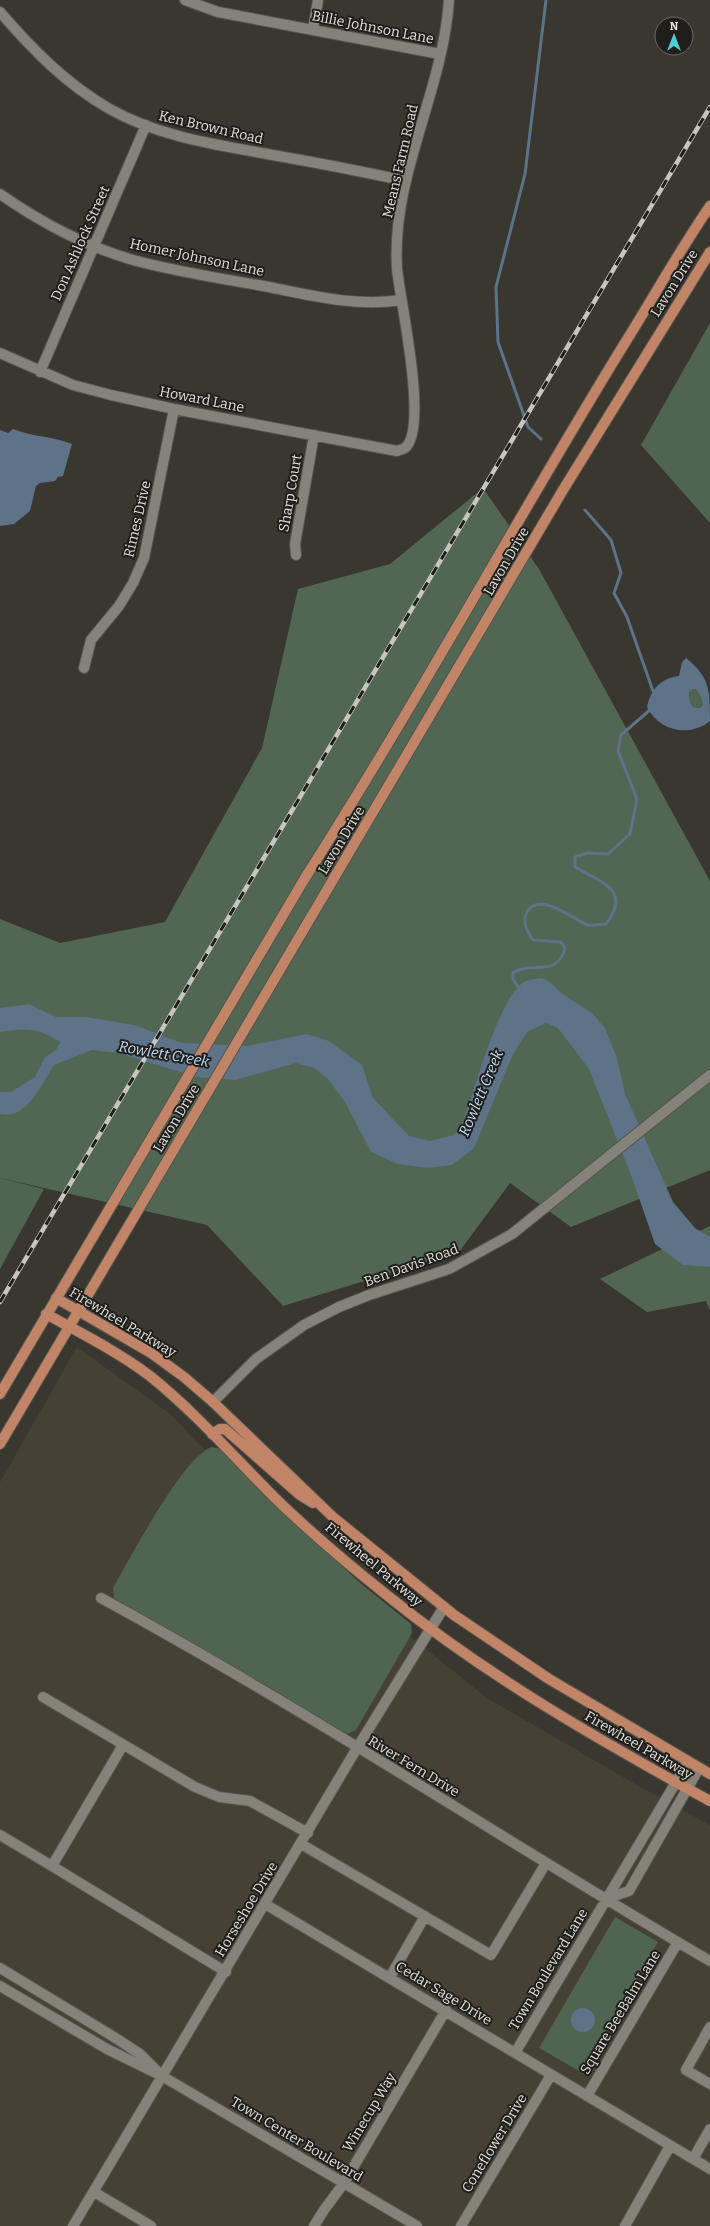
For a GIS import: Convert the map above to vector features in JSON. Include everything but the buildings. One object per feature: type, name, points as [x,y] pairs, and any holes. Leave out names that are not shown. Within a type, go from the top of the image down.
[{"type":"main road","name":"Lavon Drive","points":[[0,1394],[46,1314],[506,544],[552,462],[710,206]]},
{"type":"main road","name":"Lavon Drive","points":[[0,1444],[80,1311],[168,1159],[563,490],[710,252]]},
{"type":"main road","name":"Firewheel Parkway","points":[[56,1298],[151,1353],[213,1402],[334,1518],[444,1607],[549,1679],[710,1774]]},
{"type":"main road","name":"Firewheel Parkway","points":[[46,1314],[150,1376],[212,1434],[276,1499],[388,1596],[430,1627],[548,1708],[710,1800]]},
{"type":"main road","points":[[212,1434],[220,1429],[225,1429],[300,1495],[334,1518]]},
{"type":"street","name":"Billie Johnson Lane","points":[[184,0],[218,12],[440,54]]},
{"type":"street","points":[[313,29],[318,0]]},
{"type":"street","name":"Means Farm Road","points":[[405,448],[410,440],[414,412],[413,381],[401,300],[396,244],[400,209],[406,180],[440,54],[449,0]]},
{"type":"street","name":"Ken Brown Road","points":[[0,12],[33,50],[71,84],[108,108],[146,126],[204,142],[406,180]]},
{"type":"street","name":"Don Ashlock Street","points":[[40,372],[146,126]]},
{"type":"street","name":"Homer Johnson Lane","points":[[0,194],[68,235],[132,259],[167,268],[346,302],[383,303],[401,300]]},
{"type":"street","name":"Howard Lane","points":[[0,353],[40,372],[73,385],[174,409],[397,451],[405,448]]},
{"type":"street","name":"Rimes Drive","points":[[84,668],[91,640],[119,606],[133,584],[144,558],[174,409]]},
{"type":"street","name":"Sharp Court","points":[[296,555],[295,544],[314,435]]},
{"type":"street","name":"Ben Davis Road","points":[[213,1402],[256,1359],[304,1325],[339,1307],[369,1295],[427,1277],[467,1260],[512,1234],[598,1163],[710,1075]]},
{"type":"street","name":"River Fern Drive","points":[[101,1598],[428,1789],[605,1899],[710,1961]]},
{"type":"street","name":"Horseshoe Drive","points":[[73,2226],[226,1972],[357,1748],[430,1627],[444,1607]]},
{"type":"street","points":[[43,1697],[195,1787],[219,1796],[250,1801],[308,1833]]},
{"type":"street","points":[[52,1866],[123,1745]]},
{"type":"street","name":"Town Boulevard Lane","points":[[515,2053],[605,1899],[688,1762]]},
{"type":"street","name":"Town Boulevard Lane","points":[[605,1899],[629,1891],[699,1768]]},
{"type":"street","points":[[0,1835],[226,1972]]},
{"type":"street","points":[[301,1844],[490,1955],[546,1863]]},
{"type":"street","name":"Cedar Sage Drive","points":[[265,1904],[446,2010],[551,2075],[710,2169]]},
{"type":"street","points":[[390,1978],[425,1916]]},
{"type":"street","name":"Square BeeBalm Lane","points":[[586,2096],[678,1942]]},
{"type":"street","name":"Town Center Boulevard","points":[[0,1968],[140,2054],[162,2076]]},
{"type":"street","name":"Town Center Boulevard","points":[[0,1986],[107,2049],[162,2076],[417,2226]]},
{"type":"street","name":"Winecup Way","points":[[314,2226],[344,2183],[446,2010]]},
{"type":"street","points":[[710,2027],[686,2070],[710,2084]]},
{"type":"street","name":"Coneflower Drive","points":[[461,2226],[551,2075]]},
{"type":"street","points":[[693,2159],[710,2129]]},
{"type":"street","points":[[625,2226],[670,2146]]},
{"type":"street","points":[[94,2192],[151,2226]]},
{"type":"shaded area","points":[[77,1347],[169,1413],[299,1547],[487,1698],[632,1782],[710,1825],[710,2226],[0,2226],[0,1482]]},
{"type":"green space","points":[[710,323],[710,523],[641,445]]},
{"type":"green space","points":[[483,488],[539,569],[710,881],[710,1170],[571,1227],[510,1183],[459,1252],[283,1306],[207,1225],[0,1178],[0,919],[60,943],[165,922],[262,748],[298,589],[390,564]]},
{"type":"green space","points":[[692,688],[696,688],[701,697],[703,705],[700,708],[693,707],[690,702],[689,692]]},
{"type":"green space","points":[[0,1178],[44,1189],[0,1269]]},
{"type":"green space","points":[[710,1226],[710,1310],[706,1301],[647,1312],[600,1279]]},
{"type":"green space","points":[[212,1447],[221,1449],[359,1582],[411,1624],[412,1633],[356,1730],[345,1735],[114,1598],[113,1588],[158,1510],[187,1468],[200,1454]]},
{"type":"green space","points":[[615,1917],[658,1942],[581,2072],[539,2048]]},
{"type":"water","points":[[13,429],[72,444],[63,476],[58,477],[55,481],[40,483],[36,486],[30,511],[14,524],[0,526],[0,430],[8,433]]},
{"type":"water","points":[[686,658],[700,672],[707,685],[710,701],[710,721],[702,726],[684,730],[675,729],[659,722],[647,707],[654,690],[662,682],[679,676],[682,662]],"holes":[[[692,689],[696,689],[701,697],[703,705],[700,708],[693,707],[690,702],[689,692]]]},
{"type":"water","name":"Rowlett Creek","points":[[542,978],[550,982],[561,993],[592,1013],[605,1028],[617,1058],[625,1094],[673,1202],[695,1228],[710,1237],[710,1267],[683,1265],[655,1244],[631,1175],[589,1069],[558,1028],[546,1023],[527,1032],[513,1054],[474,1148],[452,1165],[428,1168],[398,1164],[371,1152],[345,1102],[328,1079],[314,1068],[296,1063],[235,1080],[197,1077],[118,1053],[92,1050],[54,1065],[39,1090],[26,1106],[19,1111],[10,1114],[0,1114],[0,1092],[11,1092],[35,1077],[45,1057],[56,1050],[60,1042],[38,1031],[25,1029],[0,1032],[0,1008],[29,1004],[56,1017],[86,1017],[134,1025],[182,1043],[247,1046],[307,1034],[329,1041],[362,1065],[373,1098],[409,1136],[430,1141],[454,1135],[463,1122],[488,1046],[506,1005],[515,991],[524,982]]},
{"type":"water","points":[[583,2008],[592,2011],[595,2020],[592,2029],[583,2032],[574,2029],[571,2020],[574,2011]]},
{"type":"waterway","points":[[541,439],[528,427],[498,342],[496,287],[525,174],[546,0]]},
{"type":"waterway","points":[[585,510],[611,540],[621,573],[614,593],[627,617],[654,694]]},
{"type":"waterway","points":[[520,990],[513,979],[513,973],[520,969],[550,966],[556,963],[561,957],[565,948],[561,942],[533,940],[525,924],[526,914],[532,907],[539,904],[557,908],[588,925],[606,924],[613,912],[616,903],[615,895],[604,883],[575,867],[575,857],[587,853],[608,854],[630,834],[637,799],[618,751],[621,735],[651,709]]},
{"type":"railway","points":[[0,1302],[710,107]]}]
